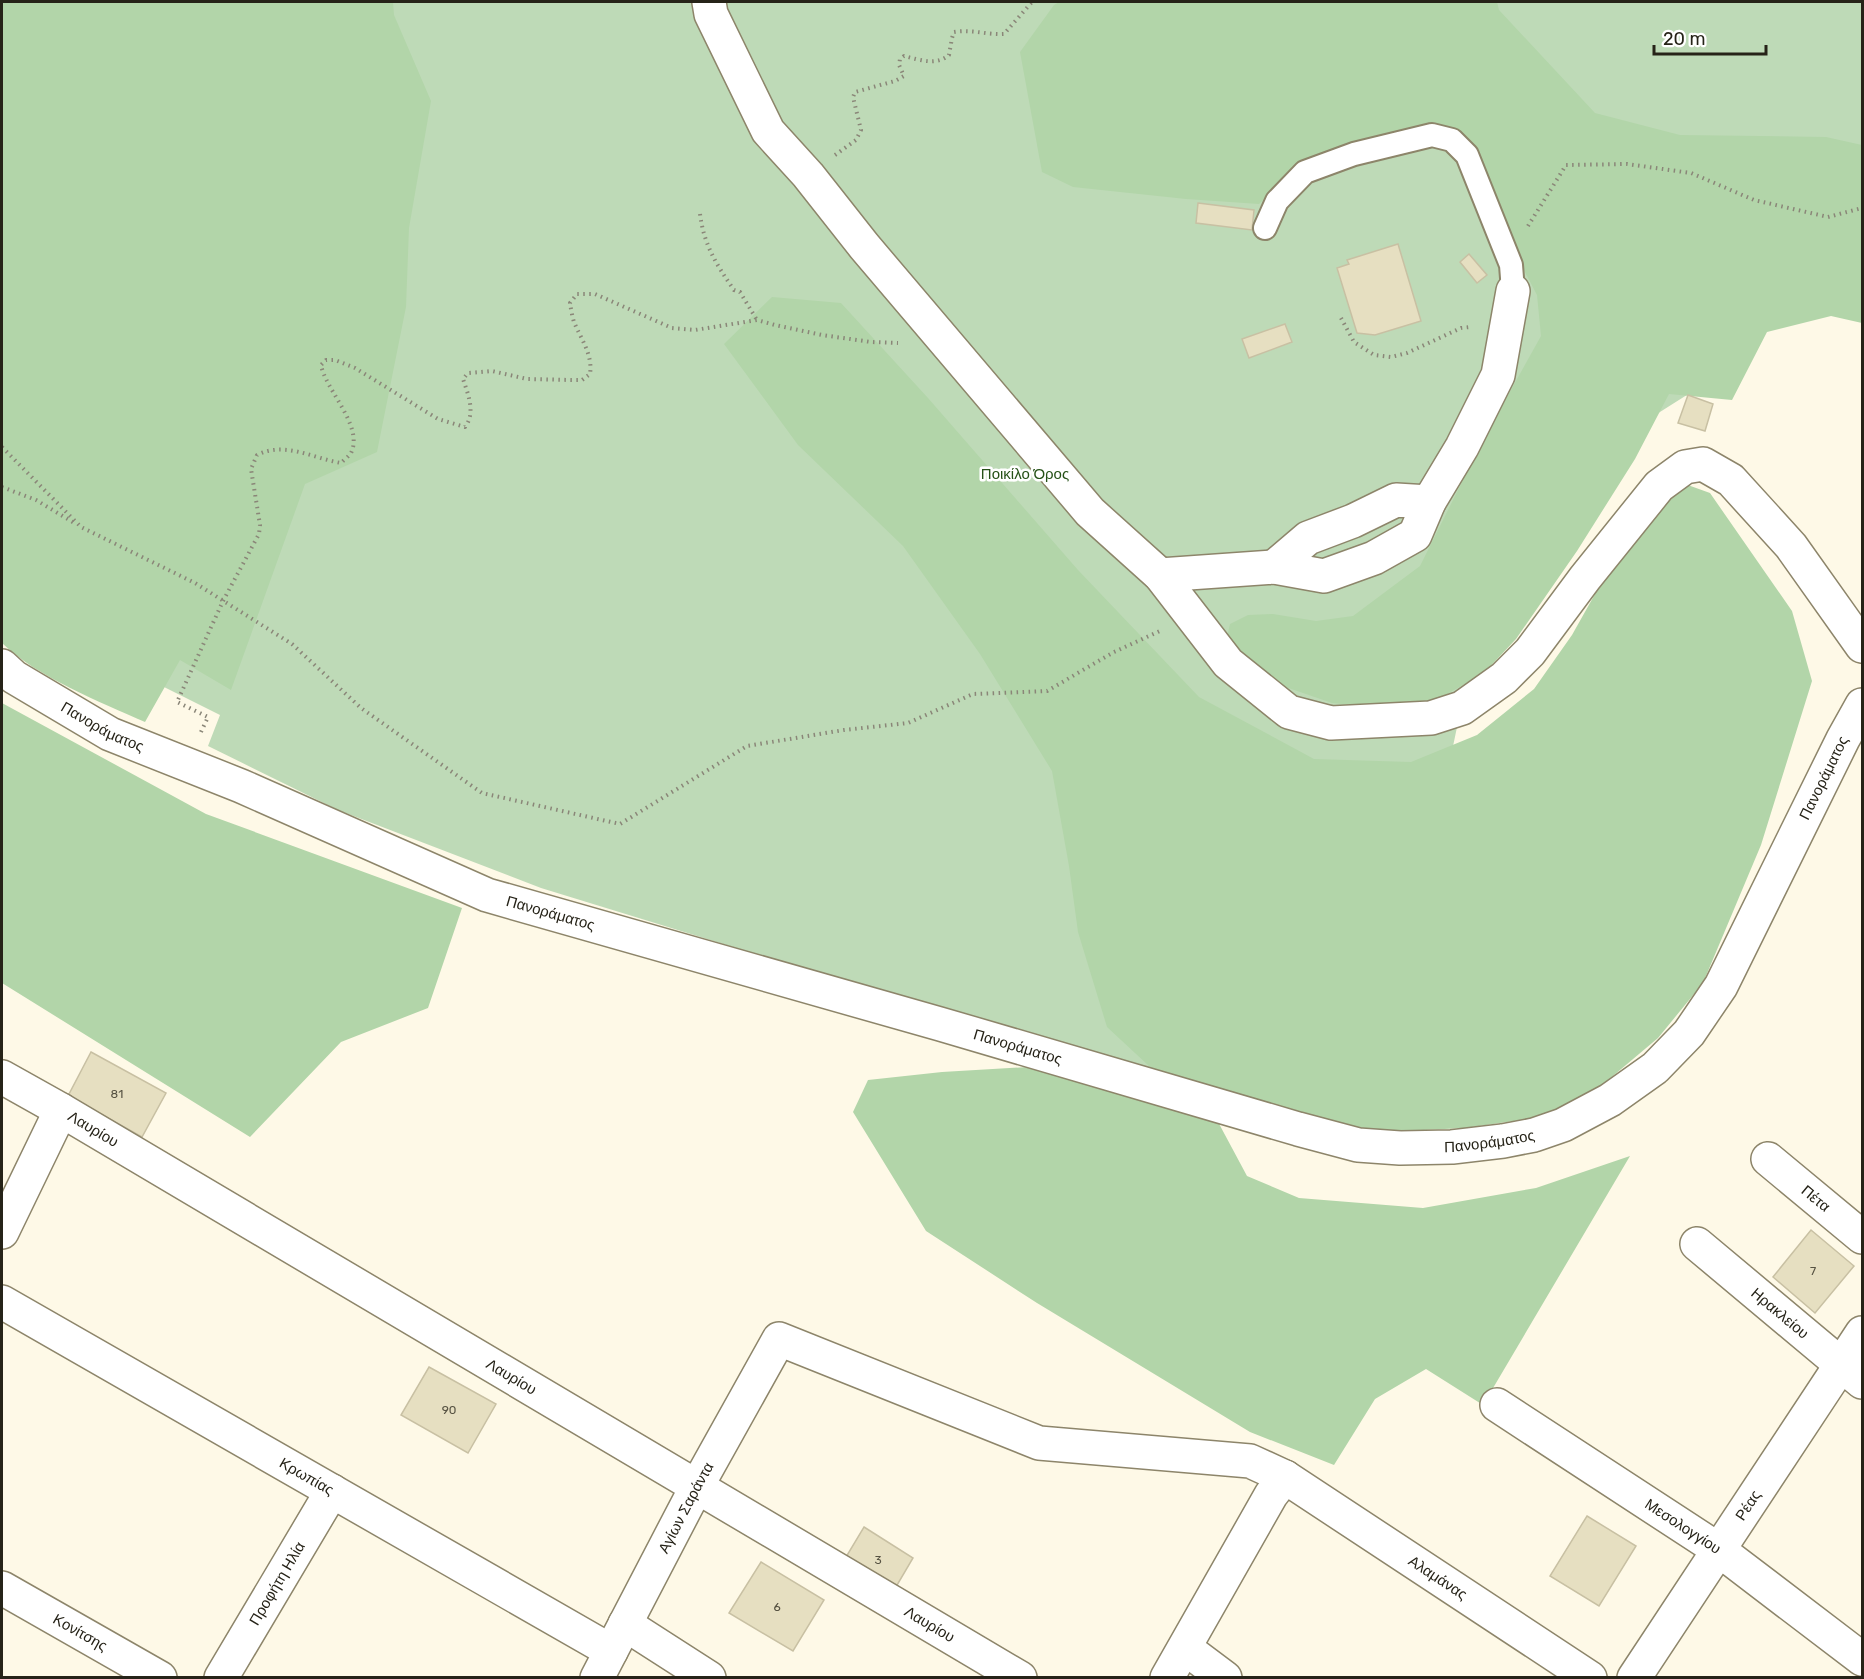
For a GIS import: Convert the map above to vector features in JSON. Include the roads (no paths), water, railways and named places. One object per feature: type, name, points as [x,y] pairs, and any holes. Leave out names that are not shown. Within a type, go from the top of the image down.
[{"type":"street","points":[[709,2],[711,14],[768,131],[808,175],[864,246],[1090,512],[1160,575],[1228,663],[1289,712],[1331,723],[1431,718],[1462,708],[1504,678],[1530,652],[1585,578],[1659,486],[1685,467],[1703,464],[1731,480],[1791,546],[1863,646]]},
{"type":"street","points":[[1160,575],[1274,567],[1324,576],[1374,558],[1415,535],[1429,502],[1462,447],[1498,375],[1512,278]]},
{"type":"street","name":"Πανοράματος","points":[[2,666],[14,677],[110,735],[241,786],[487,895],[940,1024],[1298,1130],[1358,1145],[1400,1148],[1452,1147],[1524,1137],[1563,1125],[1610,1100],[1655,1068],[1689,1033],[1721,986],[1843,739],[1863,705]]},
{"type":"street","name":"Λαυρίου","points":[[2,1077],[1020,1677]]},
{"type":"street","points":[[2,1232],[61,1110]]},
{"type":"street","name":"Πέτα","points":[[1768,1159],[1863,1237]]},
{"type":"street","name":"Ηρακλείου","points":[[1697,1244],[1852,1373]]},
{"type":"street","name":"Κρωπίας","points":[[2,1302],[611,1651],[710,1677]]},
{"type":"street","name":"Ρέας","points":[[1634,1677],[1719,1550],[1852,1373],[1863,1333]]},
{"type":"street","name":"Αγίων Σαράντα","points":[[611,1651],[697,1486],[779,1339]]},
{"type":"street","name":"Αλαμάνας","points":[[779,1339],[1039,1443],[1250,1461],[1285,1477],[1590,1677]]},
{"type":"street","name":"Μεσολογγίου","points":[[1497,1405],[1719,1550],[1863,1659]]},
{"type":"street","points":[[1167,1677],[1271,1495],[1285,1477]]},
{"type":"street","name":"Προφήτη Ηλία","points":[[221,1677],[332,1491]]},
{"type":"street","name":"Κονίτσης","points":[[2,1588],[160,1677]]},
{"type":"street","points":[[1185,1648],[1226,1677]]},
{"type":"lane","points":[[1265,228],[1277,201],[1305,172],[1354,154],[1432,135],[1452,140],[1467,155],[1512,278]]},
{"type":"park label","name":"Ποικίλο Όρος","points":[[1025,474]]}]
